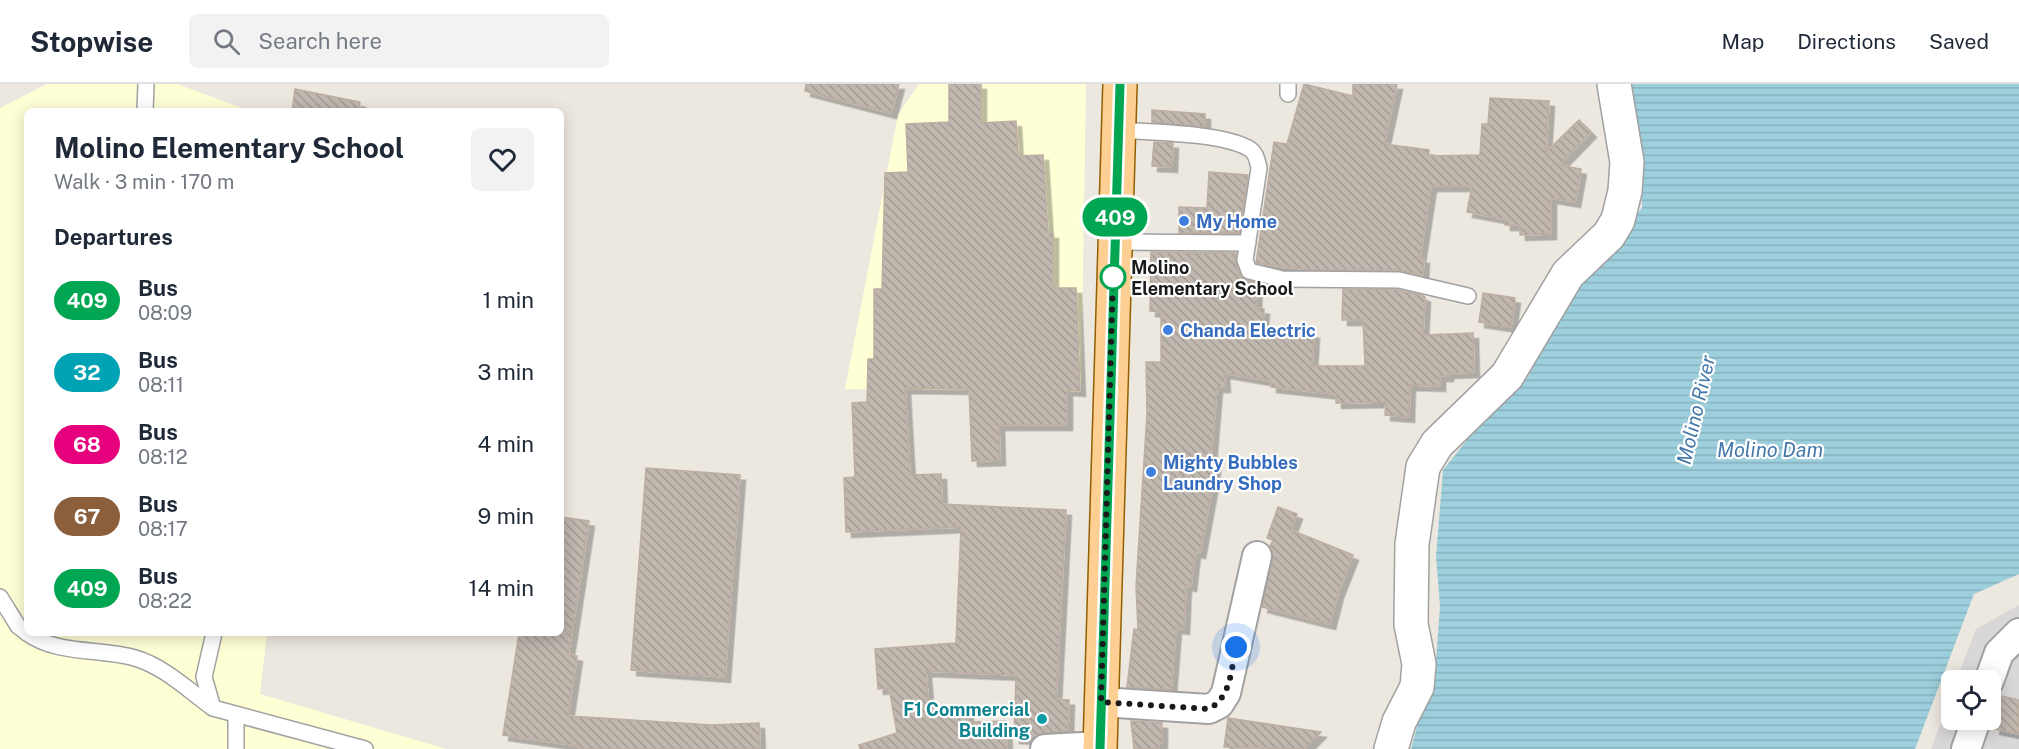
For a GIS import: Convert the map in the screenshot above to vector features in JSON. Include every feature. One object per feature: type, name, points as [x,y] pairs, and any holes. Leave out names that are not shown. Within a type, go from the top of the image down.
[{"type":"main road","points":[[1100,748],[1120,84]]},
{"type":"street","points":[[1392,749],[1399,722],[1417,687],[1419,664],[1411,624],[1412,544],[1423,467],[1437,444],[1507,376],[1568,274],[1609,235],[1618,220],[1625,191],[1627,162],[1614,84]]},
{"type":"street","points":[[1101,702],[1209,709],[1219,704],[1226,693],[1257,556]]},
{"type":"street","points":[[1993,670],[1999,653],[2019,633]]},
{"type":"street","points":[[1966,749],[1973,730]]},
{"type":"street","points":[[1045,749],[1100,748]]},
{"type":"lane","points":[[145,108],[146,84]]},
{"type":"lane","points":[[1118,130],[1209,138],[1249,148],[1256,154],[1258,168],[1245,267],[1260,275],[1282,279],[1399,280],[1468,296]]},
{"type":"lane","points":[[1114,242],[1248,243]]},
{"type":"lane","points":[[0,597],[18,626],[24,631]]},
{"type":"lane","points":[[31,636],[41,643],[134,658],[158,666],[213,708],[365,749]]},
{"type":"lane","points":[[213,636],[204,677],[213,708]]},
{"type":"lane","points":[[236,716],[236,749]]},
{"type":"shaded area","points":[[47,84],[177,84],[242,108],[24,108],[24,636],[267,636],[260,694],[446,749],[0,749],[0,108]]},
{"type":"shaded area","name":"Molino Elementary School","points":[[919,84],[1086,84],[1081,392],[845,389],[898,115]]},
{"type":"shaded area","points":[[2019,605],[2019,749],[1931,749],[1941,722],[1941,730],[2001,730],[2001,670],[1960,670],[1976,629]]},
{"type":"water","name":"Molino Dam","points":[[1630,84],[2019,84],[2019,574],[1974,594],[1945,670],[1941,670],[1941,681],[1915,749],[1411,749],[1418,723],[1434,688],[1440,606],[1436,557],[1443,470],[1476,429],[1528,377],[1564,304],[1605,248],[1642,208],[1640,141]]},
{"type":"building","points":[[806,84],[899,84],[891,113],[805,91]]},
{"type":"building","points":[[949,84],[981,84],[981,123],[1016,121],[1018,156],[1043,155],[1048,233],[1053,233],[1053,288],[1076,288],[1080,391],[1067,390],[1067,425],[999,425],[1000,460],[972,461],[969,389],[905,388],[910,475],[941,474],[942,504],[1066,510],[1056,699],[1069,700],[1068,731],[1044,733],[1033,739],[1014,738],[1016,675],[926,671],[929,710],[968,711],[968,722],[1006,721],[1007,749],[860,749],[859,745],[897,733],[889,688],[878,689],[875,649],[956,643],[961,527],[846,532],[844,478],[855,477],[852,403],[867,402],[868,359],[874,359],[874,289],[882,289],[885,173],[908,172],[906,124],[949,122]]},
{"type":"building","points":[[1304,84],[1353,96],[1353,84],[1397,84],[1384,144],[1429,150],[1428,156],[1480,155],[1482,124],[1488,124],[1490,98],[1549,101],[1546,152],[1579,120],[1591,132],[1559,165],[1581,169],[1575,202],[1551,198],[1551,234],[1520,235],[1520,225],[1505,225],[1505,219],[1467,212],[1472,186],[1431,186],[1420,258],[1424,258],[1423,275],[1399,270],[1312,270],[1256,263],[1274,142],[1287,144]]},
{"type":"building","points":[[295,89],[360,102],[359,108],[292,108]]},
{"type":"building","points":[[1152,110],[1205,114],[1205,127],[1152,122]]},
{"type":"building","points":[[1154,142],[1173,143],[1172,167],[1152,166]]},
{"type":"building","points":[[1209,172],[1248,175],[1239,233],[1179,233],[1179,207],[1207,208]]},
{"type":"building","points":[[1151,252],[1236,253],[1240,275],[1246,280],[1257,283],[1256,308],[1264,309],[1262,332],[1314,333],[1312,366],[1365,366],[1363,320],[1342,320],[1343,289],[1398,290],[1421,295],[1425,297],[1423,335],[1473,333],[1474,372],[1448,373],[1448,376],[1440,376],[1440,386],[1410,385],[1409,417],[1385,415],[1386,402],[1336,403],[1336,394],[1271,387],[1271,381],[1224,373],[1225,387],[1217,387],[1211,459],[1216,460],[1213,483],[1200,553],[1195,552],[1191,586],[1186,585],[1184,629],[1176,628],[1171,690],[1127,687],[1134,629],[1138,630],[1136,586],[1147,414],[1146,362],[1161,362],[1161,312],[1150,311]]},
{"type":"building","points":[[1483,293],[1515,298],[1511,327],[1479,322]]},
{"type":"building","points":[[646,468],[740,475],[725,677],[631,670]]},
{"type":"building","points":[[1278,507],[1297,514],[1291,530],[1353,555],[1338,593],[1330,624],[1262,607],[1273,559],[1270,546],[1273,540],[1267,538]]},
{"type":"building","points":[[564,517],[589,521],[572,632],[564,631]]},
{"type":"building","points":[[564,633],[572,633],[568,654],[577,656],[568,716],[712,725],[759,723],[760,749],[579,749],[580,746],[503,735],[519,636],[564,636]]},
{"type":"building","points":[[2002,696],[2019,700],[2019,734],[1999,730],[2001,730]]},
{"type":"building","points":[[1228,718],[1321,732],[1304,749],[1224,747]]},
{"type":"building","points":[[1131,721],[1162,723],[1162,743],[1159,743],[1159,749],[1134,749]]},
{"type":"bus line","name":"409","points":[[1100,749],[1120,84]]},
{"type":"place","name":"My Home","points":[[1184,221]]},
{"type":"place","name":"Molino Elementary School","points":[[1113,277]]},
{"type":"place","name":"Chanda Electric","points":[[1168,330]]},
{"type":"place","name":"Mighty Bubbles Laundry Shop","points":[[1151,472]]},
{"type":"place","name":"F1 Commercial Building","points":[[1042,719]]},
{"type":"route","points":[[1113,277],[1101,702],[1209,709],[1219,704],[1226,693],[1236,647]]},
{"type":"water label","name":"Molino River","points":[[1696,410]]}]
